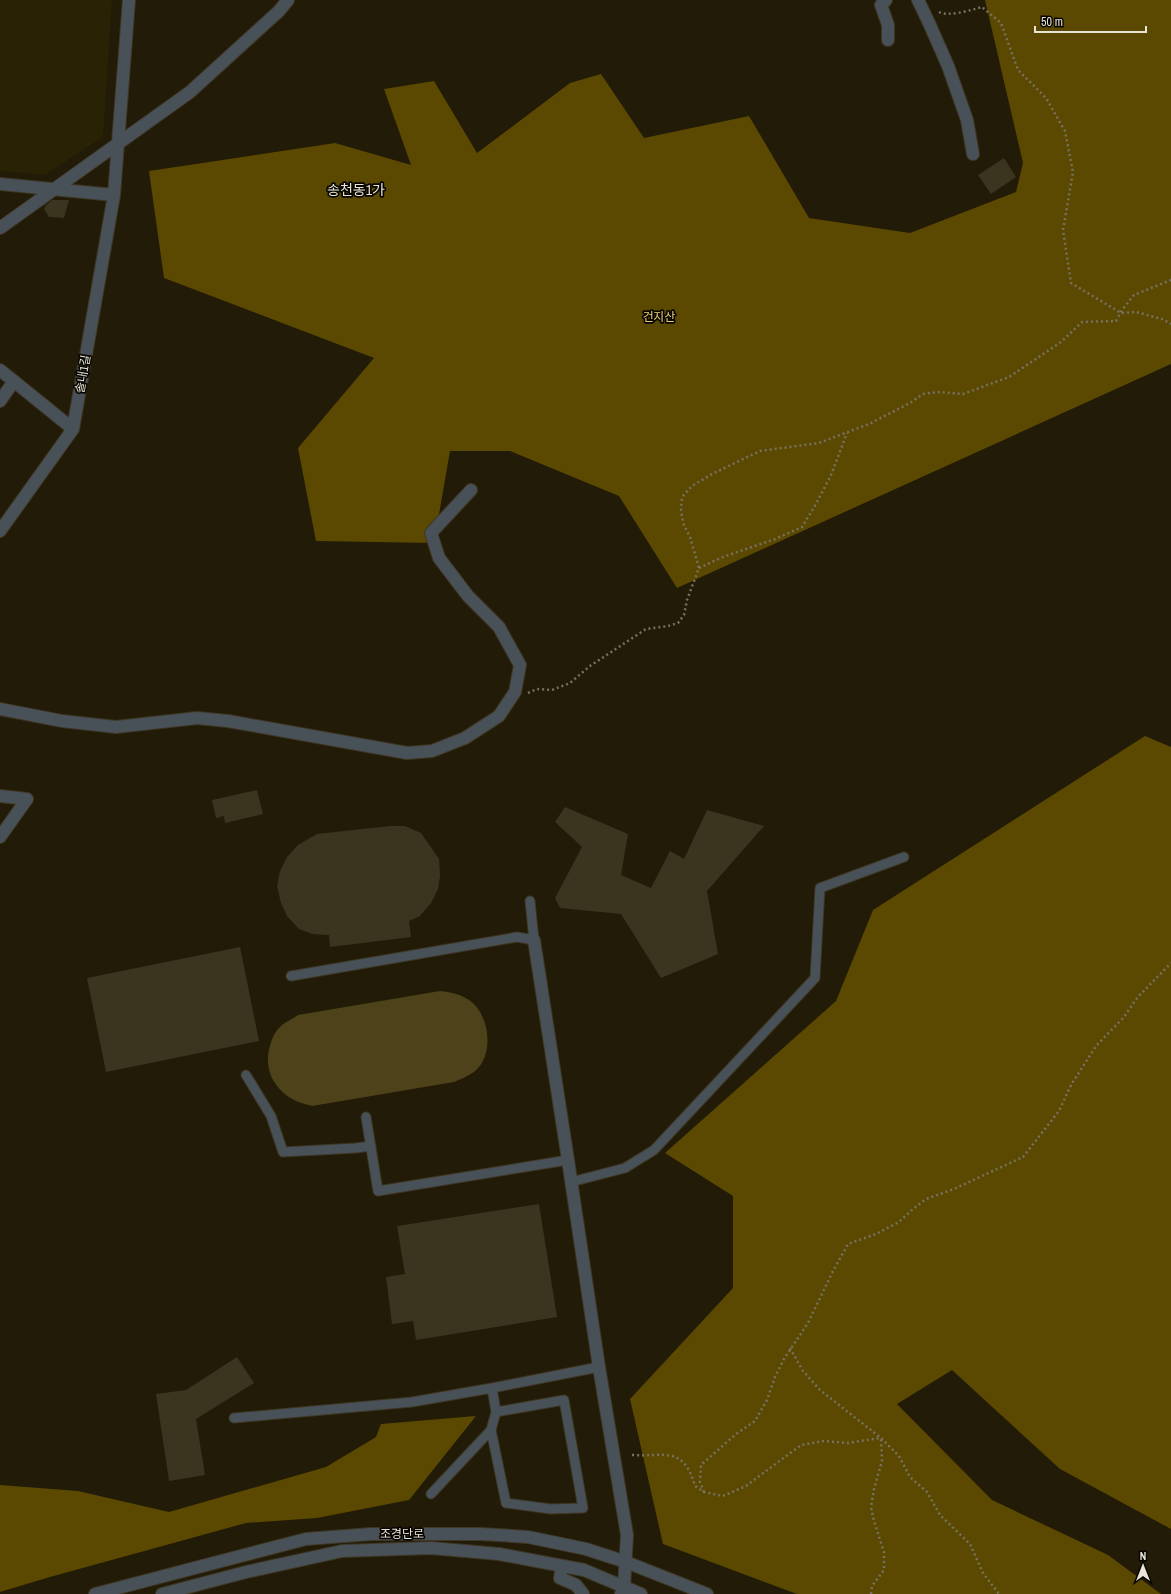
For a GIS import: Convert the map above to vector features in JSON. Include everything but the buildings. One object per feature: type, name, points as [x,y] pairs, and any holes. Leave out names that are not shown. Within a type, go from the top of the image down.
[{"type":"street","name":"솔내1길","points":[[0,531],[73,429],[114,195],[129,0]]},
{"type":"street","points":[[0,228],[190,92],[279,12],[288,0]]},
{"type":"street","points":[[886,0],[881,5],[888,25],[888,40]]},
{"type":"street","points":[[919,1],[948,66],[965,113],[973,154]]},
{"type":"street","points":[[0,184],[114,195]]},
{"type":"street","points":[[0,370],[73,429]]},
{"type":"street","points":[[0,401],[14,381]]},
{"type":"street","points":[[0,709],[62,720],[116,727],[198,718],[228,721],[407,753],[432,751],[465,738],[499,716],[515,692],[520,665],[499,628],[468,596],[439,558],[431,533],[471,490]]},
{"type":"street","points":[[0,796],[27,799],[0,837]]},
{"type":"street","points":[[534,940],[599,1367],[627,1535],[626,1562],[622,1591]]},
{"type":"street","name":"조경단로","points":[[95,1594],[306,1539],[371,1534],[481,1534],[528,1536],[586,1549],[626,1562],[707,1594]]},
{"type":"street","name":"조경단로","points":[[162,1594],[246,1572],[342,1550],[431,1548],[499,1554],[584,1570],[622,1591],[640,1594]]},
{"type":"street","points":[[562,1566],[560,1578],[576,1585],[583,1594]]},
{"type":"lane","points":[[571,1182],[625,1168],[654,1150],[815,978],[820,888],[904,857]]},
{"type":"lane","points":[[291,976],[517,938],[534,940],[530,901]]},
{"type":"lane","points":[[246,1075],[271,1116],[283,1152],[371,1146]]},
{"type":"lane","points":[[366,1117],[378,1191],[568,1160]]},
{"type":"lane","points":[[234,1418],[412,1402],[599,1367]]},
{"type":"lane","points":[[492,1388],[496,1412],[491,1430],[506,1503],[551,1509],[584,1508],[564,1400],[496,1412]]},
{"type":"lane","points":[[431,1494],[491,1430]]},
{"type":"path","points":[[919,1],[943,14],[963,12],[982,7],[1001,23],[1018,70],[1046,98],[1065,130],[1073,172],[1063,230],[1071,283],[1120,313],[1136,312],[1162,319],[1171,324]]},
{"type":"path","points":[[509,701],[537,689],[552,690],[570,683],[590,666],[646,629],[678,623],[684,616],[687,600],[699,568],[690,537],[683,523],[681,510],[682,497],[692,486],[712,474],[760,451],[819,443],[882,417],[910,403],[923,394],[938,392],[963,394],[1009,377],[1061,342],[1082,322],[1116,321],[1120,313],[1134,295],[1171,280]]},
{"type":"path","points":[[699,568],[723,557],[776,539],[802,527],[831,475],[847,432]]},
{"type":"path","points":[[704,1492],[700,1482],[701,1465],[736,1434],[756,1421],[768,1400],[776,1376],[790,1348],[808,1323],[848,1244],[876,1234],[899,1222],[912,1209],[926,1199],[954,1189],[1023,1157],[1059,1111],[1071,1085],[1096,1046],[1124,1018],[1136,998],[1171,962]]},
{"type":"path","points":[[790,1348],[803,1371],[820,1390],[881,1438],[899,1456],[910,1477],[927,1492],[940,1515],[970,1544],[983,1573],[999,1594]]},
{"type":"path","points":[[632,1455],[646,1456],[665,1454],[678,1457],[691,1474],[695,1486],[704,1492],[722,1496],[746,1486],[801,1445],[824,1441],[848,1443],[881,1438]]},
{"type":"path","points":[[871,1594],[872,1586],[884,1570],[884,1552],[871,1507],[874,1489],[882,1461],[881,1438]]},
{"type":"shaded area","points":[[0,0],[112,0],[103,137],[45,175],[0,171]]},
{"type":"shaded area","points":[[440,991],[462,996],[469,1000],[476,1006],[482,1015],[487,1035],[485,1056],[481,1065],[467,1076],[454,1082],[312,1106],[296,1101],[287,1095],[272,1078],[269,1070],[268,1054],[273,1037],[282,1025],[298,1015]]},
{"type":"green space","name":"건지산","points":[[985,0],[1171,0],[1171,364],[677,588],[619,496],[510,451],[450,451],[434,543],[316,541],[298,448],[374,358],[164,278],[149,171],[335,143],[411,165],[384,89],[434,81],[477,153],[570,83],[601,74],[644,138],[749,116],[809,218],[910,233],[1016,192],[1023,163]]},
{"type":"green space","points":[[1145,736],[1171,747],[1171,1529],[1060,1469],[952,1370],[897,1404],[992,1500],[1108,1555],[1161,1594],[797,1594],[663,1544],[630,1399],[733,1288],[733,1196],[665,1153],[836,1001],[873,910]]},
{"type":"green space","points":[[476,1416],[409,1500],[317,1518],[246,1523],[0,1592],[0,1485],[78,1491],[169,1512],[326,1467],[376,1437],[381,1424]]},
{"type":"district","name":"송천동1가","points":[[356,190]]}]
